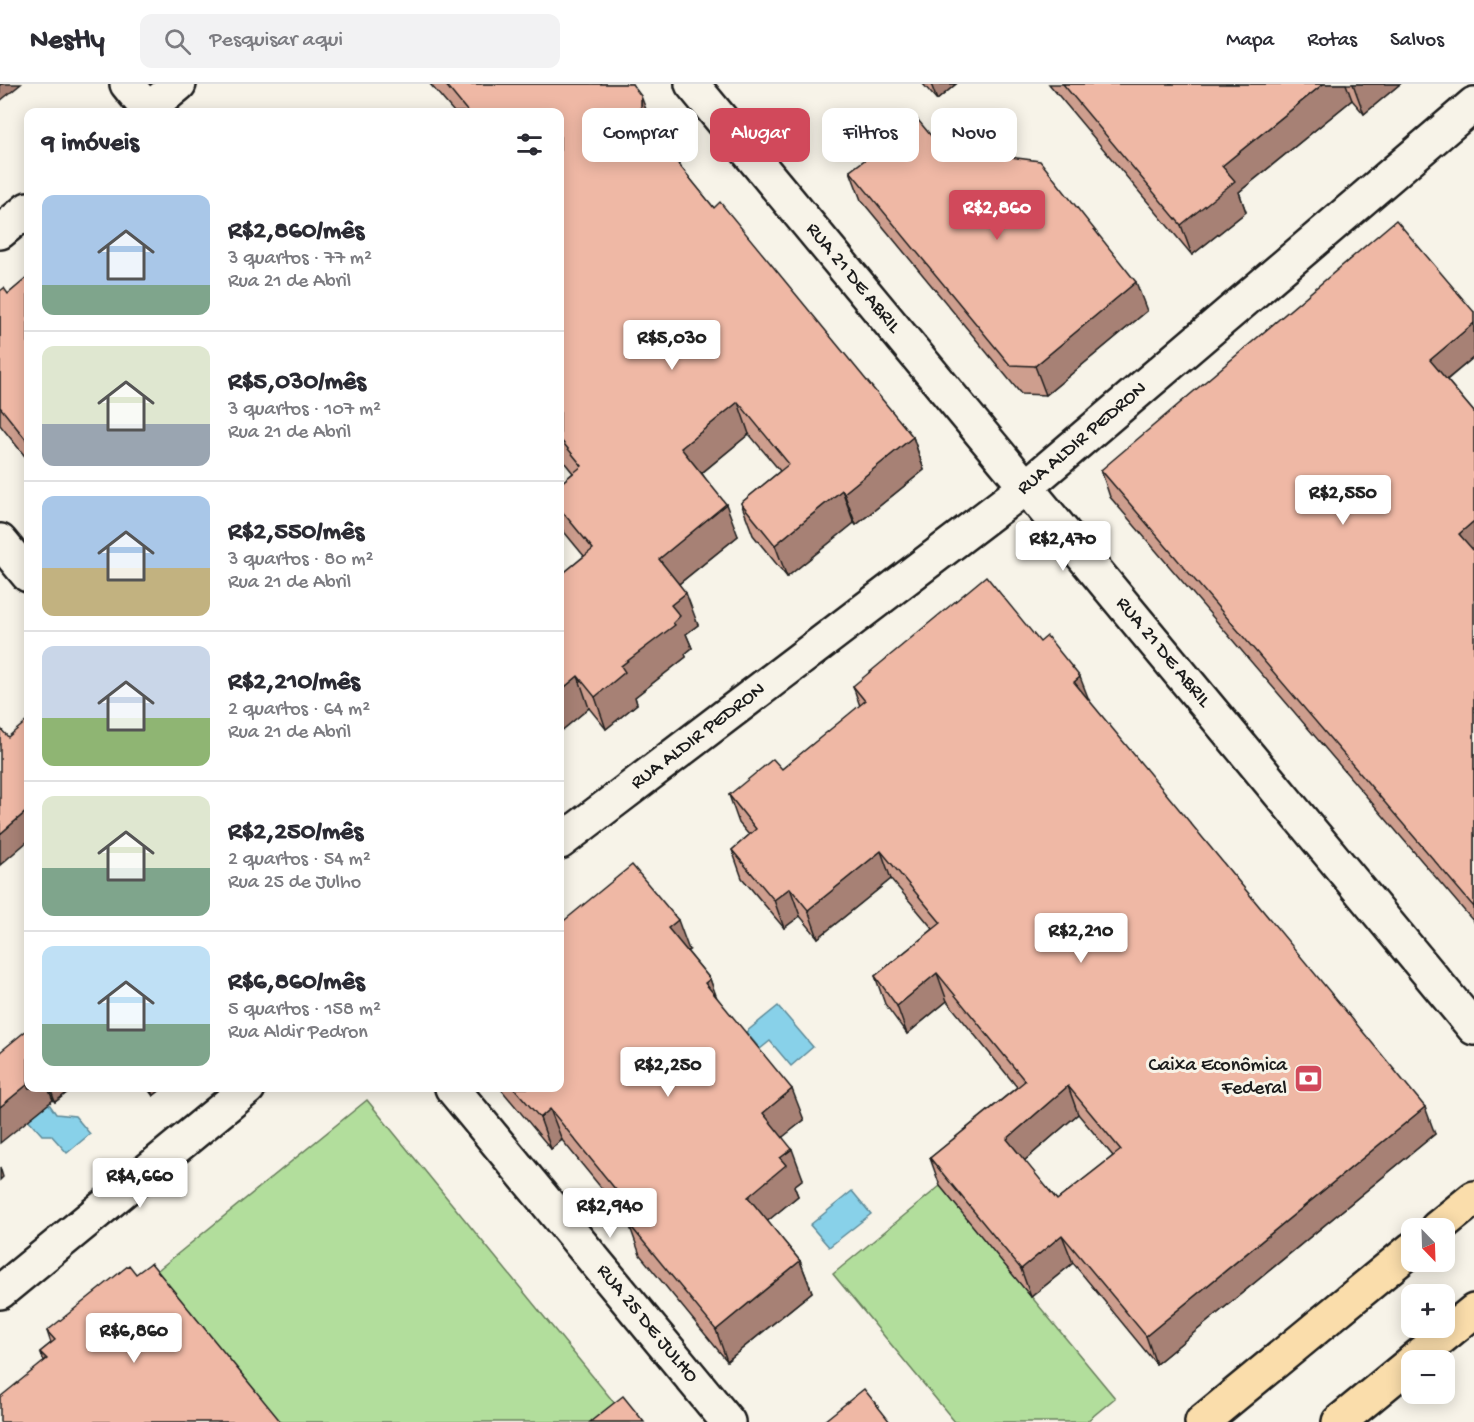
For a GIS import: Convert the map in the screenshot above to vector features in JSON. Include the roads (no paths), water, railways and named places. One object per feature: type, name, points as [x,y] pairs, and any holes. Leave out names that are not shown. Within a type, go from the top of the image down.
[{"type":"main road","points":[[1449,1218],[1474,1198]]},
{"type":"main road","points":[[1202,1422],[1401,1258]]},
{"type":"main road","points":[[1426,1350],[1474,1311]]},
{"type":"main road","points":[[1339,1422],[1401,1371]]},
{"type":"street","points":[[127,84],[145,108]]},
{"type":"street","points":[[151,108],[180,84]]},
{"type":"street","name":"RUA 21 DE ABRIL","points":[[692,84],[1474,1028]]},
{"type":"street","name":"RUA ALDIR PEDRON","points":[[564,840],[1026,487],[1474,104]]},
{"type":"street","points":[[0,232],[24,212]]},
{"type":"street","points":[[0,541],[24,570]]},
{"type":"street","points":[[0,1292],[243,1092]]},
{"type":"street","name":"RUA 25 DE JULHO","points":[[455,1092],[728,1422]]},
{"type":"water","points":[[778,1006],[813,1047],[791,1066],[770,1041],[760,1049],[746,1032]]},
{"type":"water","points":[[47,1101],[56,1114],[75,1116],[90,1134],[67,1153],[51,1135],[42,1135],[27,1118]]},
{"type":"water","points":[[852,1191],[871,1214],[829,1247],[810,1225]]},
{"type":"place","name":"Caixa Econômica Federal","points":[[1308,1078]]}]
